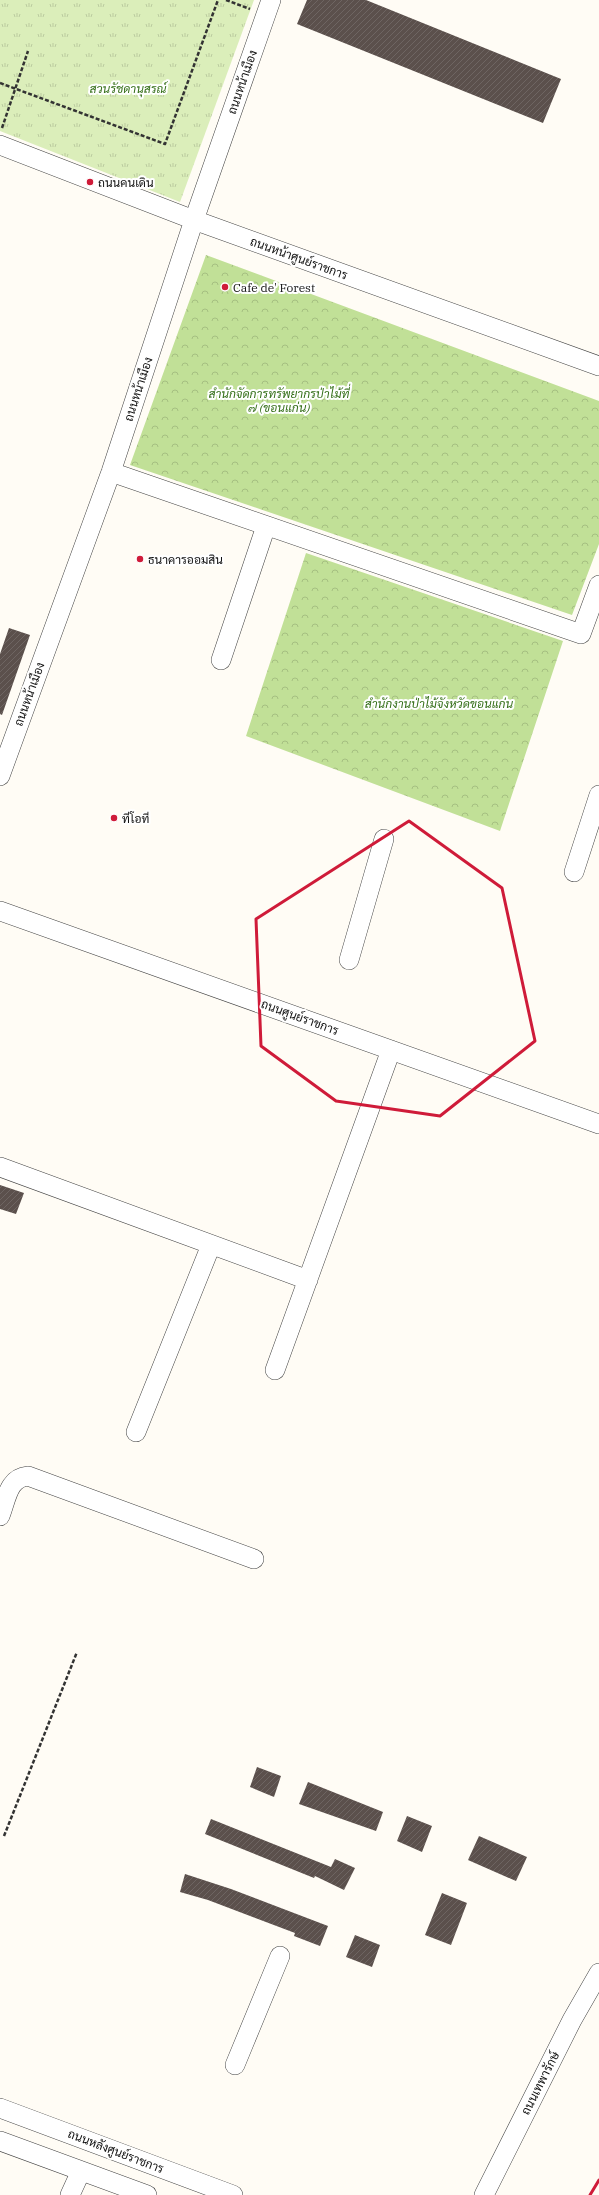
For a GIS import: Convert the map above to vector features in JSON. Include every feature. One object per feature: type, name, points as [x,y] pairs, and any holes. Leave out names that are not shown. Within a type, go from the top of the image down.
[{"type":"street","name":"ถนนหน้าเมือง","points":[[0,776],[111,472],[194,220],[269,6]]},
{"type":"street","name":"ถนนหน้าศูนย์ราชการ","points":[[1,138],[194,220],[599,366]]},
{"type":"street","points":[[111,472],[581,634],[599,585]]},
{"type":"street","points":[[221,660],[266,526]]},
{"type":"street","points":[[574,872],[599,795]]},
{"type":"street","points":[[349,960],[384,839]]},
{"type":"street","name":"ถนนศูนย์ราชการ","points":[[0,911],[599,1124]]},
{"type":"street","points":[[275,1370],[391,1050]]},
{"type":"street","points":[[0,1167],[308,1280]]},
{"type":"street","points":[[136,1432],[211,1245]]},
{"type":"street","points":[[0,1516],[13,1482],[19,1477],[28,1476],[254,1559]]},
{"type":"street","points":[[235,2065],[280,1956]]},
{"type":"street","name":"ถนนเทพารักษ์","points":[[484,2195],[572,2020],[599,1972]]},
{"type":"street","name":"ถนนหลังศูนย์ราชการ","points":[[0,2108],[233,2195]]},
{"type":"street","points":[[0,2141],[147,2195]]},
{"type":"street","points":[[70,2195],[81,2171]]},
{"type":"path","points":[[0,83],[166,144],[218,0]]},
{"type":"path","points":[[226,0],[250,9],[269,6]]},
{"type":"path","points":[[1,138],[28,51]]},
{"type":"path","points":[[4,1836],[77,1652]]},
{"type":"highlighted area","points":[[409,821],[502,888],[535,1041],[440,1116],[336,1101],[261,1046],[256,919]]},
{"type":"green space","name":"สวนรัชดานุสรณ์","points":[[0,0],[254,0],[180,202],[0,131]]},
{"type":"green space","name":"สำนักจัดการทรัพยากรป่าไม้ที่ ๗ (ขอนแก่น)","points":[[206,255],[599,401],[599,544],[572,615],[130,465]]},
{"type":"green space","name":"สำนักงานป่าไม้จังหวัดขอนแก่น","points":[[306,553],[563,641],[500,831],[246,736]]},
{"type":"building","points":[[307,0],[366,0],[561,79],[543,123],[297,24]]},
{"type":"building","points":[[9,628],[30,635],[2,715],[0,714],[0,654]]},
{"type":"building","points":[[0,1185],[24,1193],[16,1214],[0,1209]]},
{"type":"building","points":[[257,1767],[281,1776],[274,1797],[250,1787]]},
{"type":"building","points":[[308,1782],[383,1812],[376,1831],[299,1804]]},
{"type":"building","points":[[407,1816],[432,1826],[422,1852],[397,1841]]},
{"type":"building","points":[[211,1819],[331,1867],[335,1859],[355,1868],[344,1890],[315,1876],[314,1878],[205,1834]]},
{"type":"building","points":[[479,1836],[527,1857],[516,1881],[468,1860]]},
{"type":"building","points":[[185,1874],[231,1889],[328,1926],[320,1946],[294,1936],[295,1933],[208,1900],[180,1892]]},
{"type":"building","points":[[442,1893],[467,1903],[451,1945],[425,1935]]},
{"type":"building","points":[[355,1935],[380,1945],[372,1967],[346,1957]]},
{"type":"railway","points":[[590,2195],[599,2180]]},
{"type":"place","name":"ถนนคนเดิน","points":[[90,182]]},
{"type":"place","name":"Cafe de' Forest","points":[[225,287]]},
{"type":"place","name":"ธนาคารออมสิน","points":[[140,559]]},
{"type":"place","name":"ทีโอที","points":[[114,818]]}]
